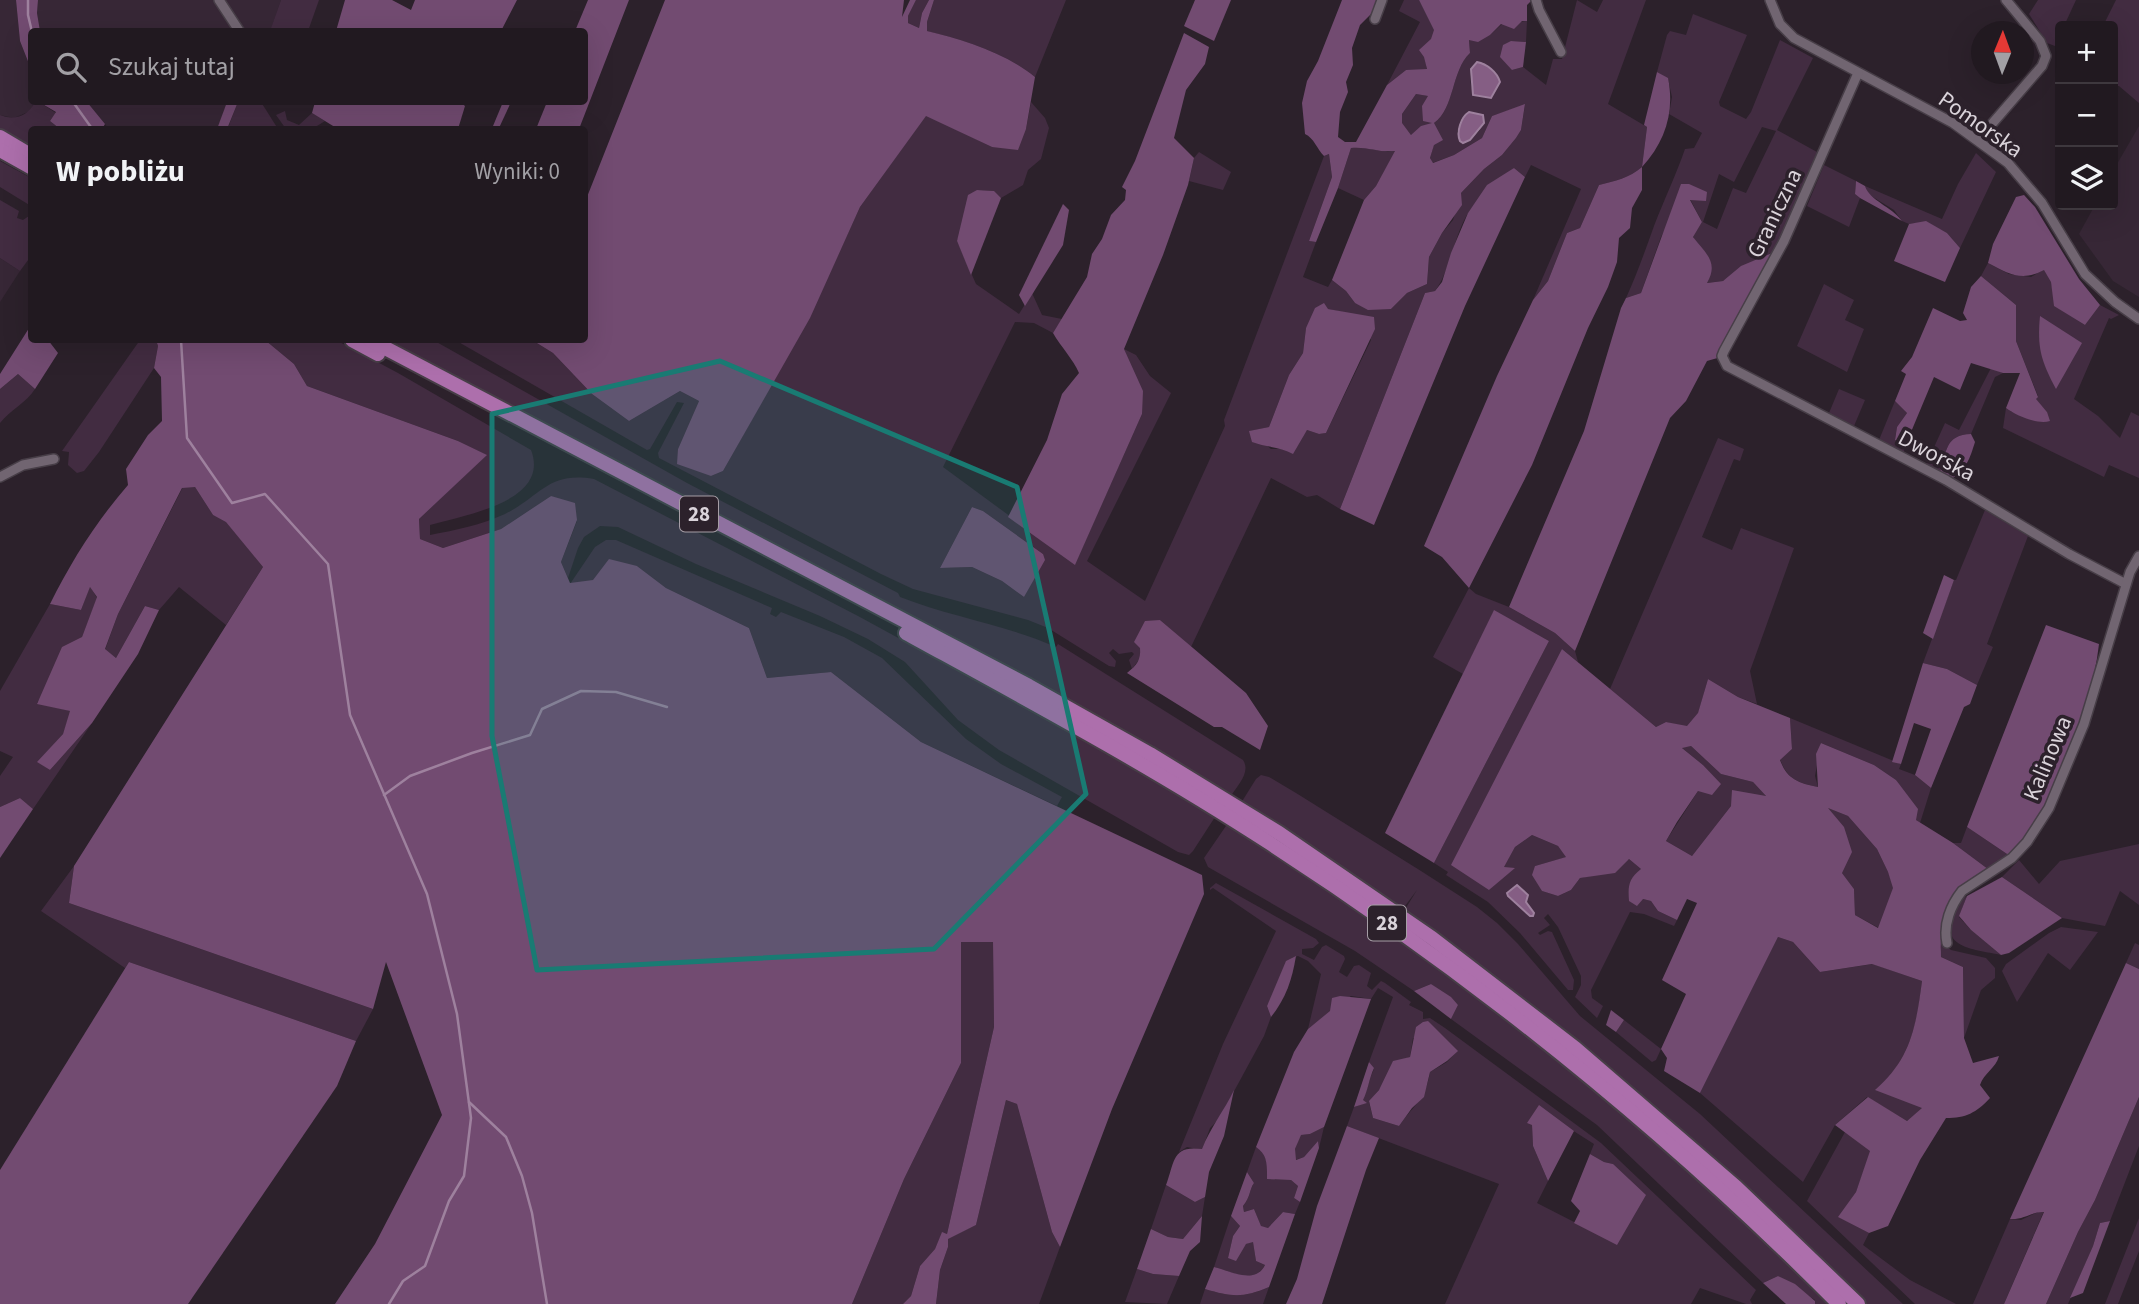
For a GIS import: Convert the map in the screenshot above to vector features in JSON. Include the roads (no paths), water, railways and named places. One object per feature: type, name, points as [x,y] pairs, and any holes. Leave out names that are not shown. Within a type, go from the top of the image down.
[{"type":"main road","points":[[0,137],[28,154]]},
{"type":"main road","points":[[0,150],[28,166]]},
{"type":"main road","name":"28","points":[[358,343],[909,635],[1119,751],[1267,841],[1410,939],[1553,1048],[1695,1168],[1839,1304]]},
{"type":"main road","name":"28","points":[[376,343],[1050,697],[1173,767],[1279,833],[1443,946],[1585,1056],[1736,1186],[1858,1304]]},
{"type":"street","points":[[219,0],[237,28]]},
{"type":"street","points":[[1376,19],[1382,0]]},
{"type":"street","points":[[1536,0],[1561,52]]},
{"type":"street","name":"Pomorska","points":[[1770,0],[1774,14],[1786,32],[1953,123],[2008,163],[2027,183],[2085,274],[2115,302],[2139,319]]},
{"type":"street","points":[[1978,140],[2042,66],[2046,55],[2040,41],[2006,0]]},
{"type":"street","name":"Graniczna","points":[[1727,366],[1723,362],[1724,351],[1790,230],[1858,73]]},
{"type":"street","name":"Dworska","points":[[1727,366],[1946,480],[2069,554],[2126,584]]},
{"type":"street","points":[[0,477],[23,465],[54,459]]},
{"type":"street","name":"Kalinowa","points":[[1947,943],[1946,926],[1962,891],[2011,859],[2027,842],[2049,808],[2084,724],[2126,584],[2139,556]]},
{"type":"waterway","points":[[28,0],[31,28]]},
{"type":"waterway","points":[[75,105],[90,126]]},
{"type":"waterway","points":[[181,343],[187,438],[232,503],[265,494],[328,564],[350,715],[427,894],[457,1014],[471,1118],[464,1176],[449,1201],[425,1266],[403,1281],[389,1304]]},
{"type":"waterway","points":[[384,795],[410,776],[530,735],[542,709],[581,691],[616,692],[667,707]]},
{"type":"waterway","points":[[469,1102],[506,1137],[522,1176],[532,1213],[547,1304]]}]
